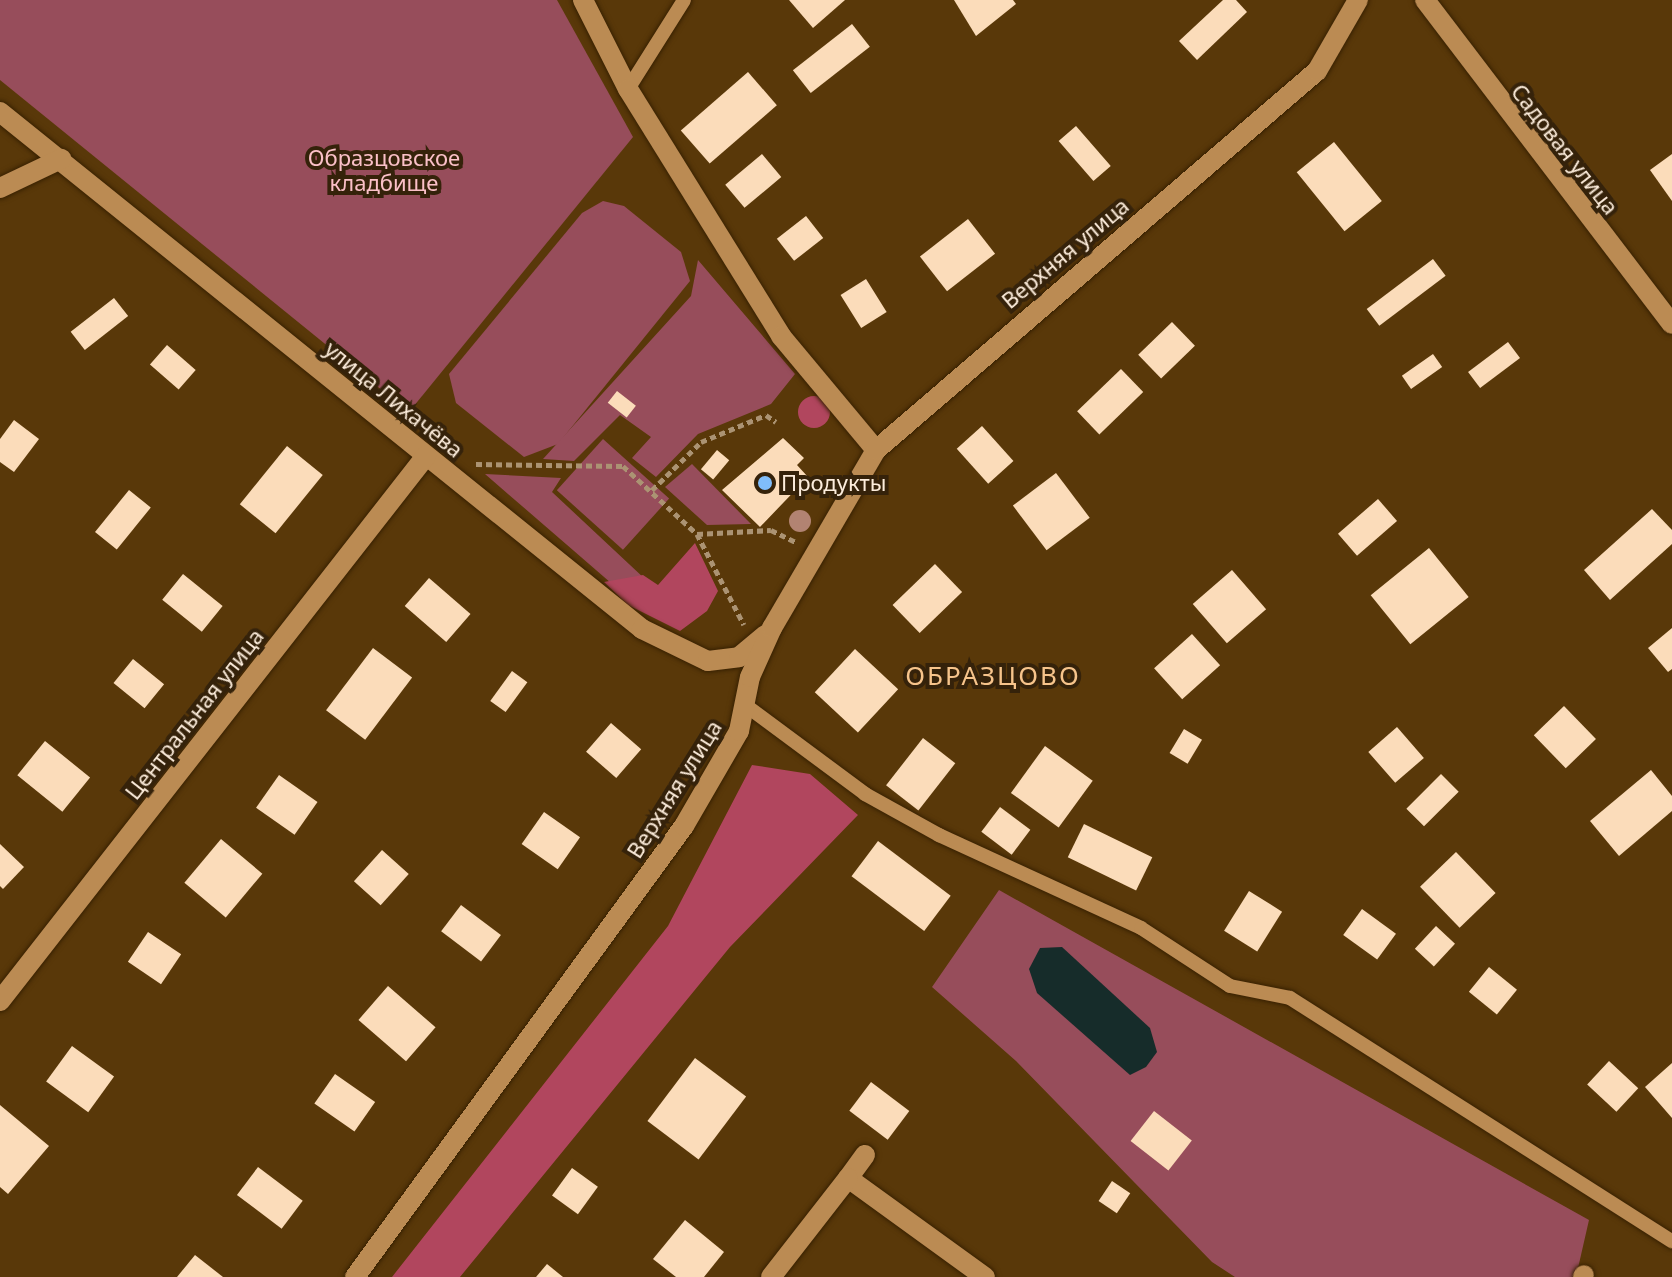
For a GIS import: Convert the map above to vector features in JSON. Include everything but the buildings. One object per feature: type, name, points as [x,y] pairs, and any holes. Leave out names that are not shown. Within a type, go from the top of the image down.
[{"type":"street","points":[[583,0],[628,89],[781,336],[876,450]]},
{"type":"street","name":"Верхняя улица","points":[[355,1277],[684,826],[748,707],[750,677],[765,635],[876,450],[1317,71],[1358,0]]},
{"type":"street","name":"Садовая улица","points":[[1425,0],[1668,311]]},
{"type":"street","name":"улица Лихачёва","points":[[0,112],[642,629],[691,657],[726,661],[765,635]]},
{"type":"street","points":[[0,188],[61,159]]},
{"type":"street","name":"Центральная улица","points":[[0,1001],[430,459]]},
{"type":"street","points":[[771,1277],[865,1155]]},
{"type":"street","points":[[848,1178],[985,1277]]},
{"type":"lane","points":[[628,89],[684,0]]},
{"type":"lane","points":[[748,707],[865,794],[939,835],[1141,928],[1230,986],[1290,998],[1672,1241]]},
{"type":"path","points":[[652,490],[701,442],[766,415],[776,422]]},
{"type":"path","points":[[430,459],[623,466],[697,534],[733,611],[765,635]]},
{"type":"path","points":[[697,534],[771,530],[813,552]]},
{"type":"green space","name":"Образцовское кладбище","points":[[0,0],[557,0],[633,137],[409,412],[0,80]]},
{"type":"green space","points":[[603,201],[624,206],[681,252],[690,281],[558,444],[524,457],[456,403],[449,374],[582,213]]},
{"type":"green space","points":[[698,260],[795,374],[771,404],[698,434],[656,477],[632,458],[651,437],[620,415],[574,461],[543,459],[691,296]]},
{"type":"green space","points":[[603,439],[669,499],[623,550],[557,490]]},
{"type":"green space","points":[[692,464],[751,524],[707,525],[665,487]]},
{"type":"green space","points":[[485,474],[561,478],[552,492],[645,579],[611,583]]},
{"type":"green space","points":[[999,890],[1589,1220],[1576,1277],[1235,1277],[1212,1262],[1016,1061],[932,987]]},
{"type":"shaded area","points":[[814,396],[825,401],[830,412],[825,423],[814,428],[803,423],[798,412],[803,401]]},
{"type":"shaded area","points":[[695,543],[718,591],[707,611],[680,631],[628,605],[604,582],[643,575],[658,585]]},
{"type":"shaded area","points":[[752,765],[810,774],[858,815],[730,947],[460,1277],[392,1277],[668,926]]},
{"type":"water","points":[[1062,947],[1150,1028],[1157,1052],[1146,1067],[1130,1075],[1037,993],[1029,969],[1040,948]]},
{"type":"place","name":"Продукты","points":[[765,483]]},
{"type":"district","name":"ОБРАЗЦОВО","points":[[993,676]]}]
